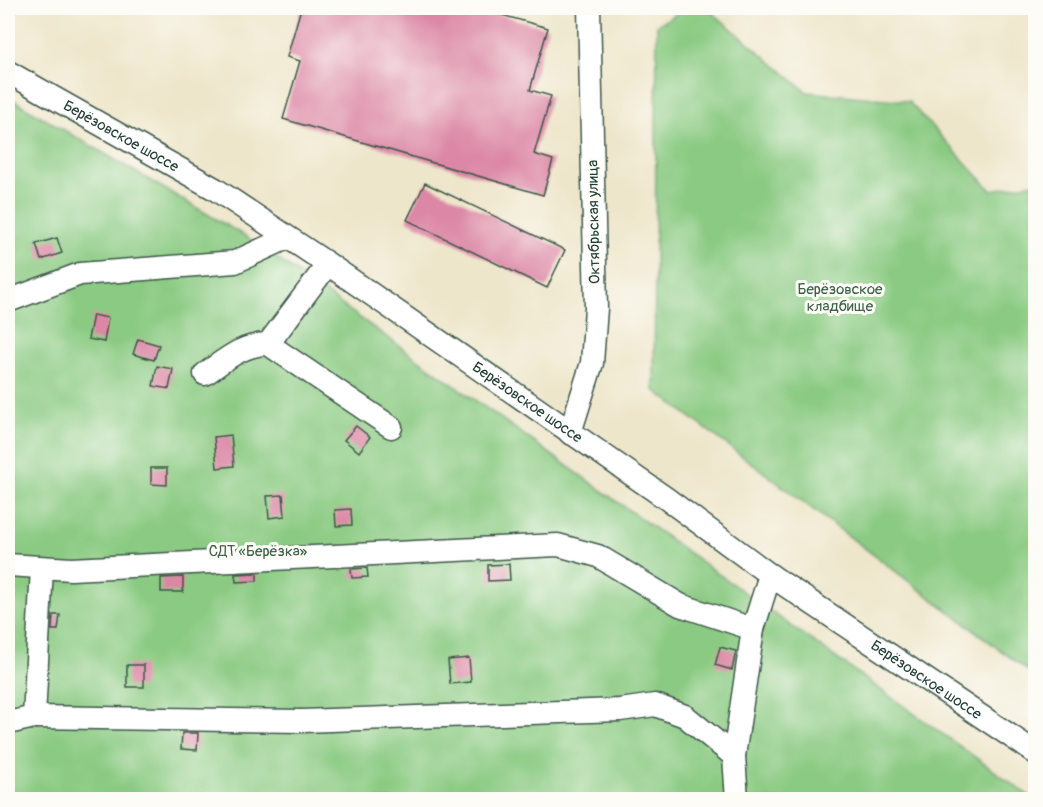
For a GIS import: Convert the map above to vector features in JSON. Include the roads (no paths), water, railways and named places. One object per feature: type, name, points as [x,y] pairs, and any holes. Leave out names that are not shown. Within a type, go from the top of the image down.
[{"type":"street","name":"Октябрьская улица","points":[[570,433],[592,363],[596,308],[589,8]]},
{"type":"street","name":"Берёзовское шоссе","points":[[8,72],[215,189],[328,264],[667,499],[770,575],[1035,753]]},
{"type":"street","points":[[8,301],[80,274],[235,262],[287,238]]},
{"type":"street","points":[[268,344],[328,264]]},
{"type":"street","points":[[204,374],[236,351],[255,344],[268,344],[392,428]]},
{"type":"street","points":[[8,565],[71,569],[558,545],[598,556],[680,605],[753,629]]},
{"type":"street","points":[[34,717],[42,568]]},
{"type":"street","points":[[737,800],[734,756],[753,629],[770,575]]},
{"type":"street","points":[[8,723],[34,717],[302,721],[620,710],[655,705],[684,716],[734,756]]},
{"type":"park label","name":"Берёзовское кладбище","points":[[840,298]]},
{"type":"park label","name":"СДТ «Берёзка»","points":[[258,551]]}]
